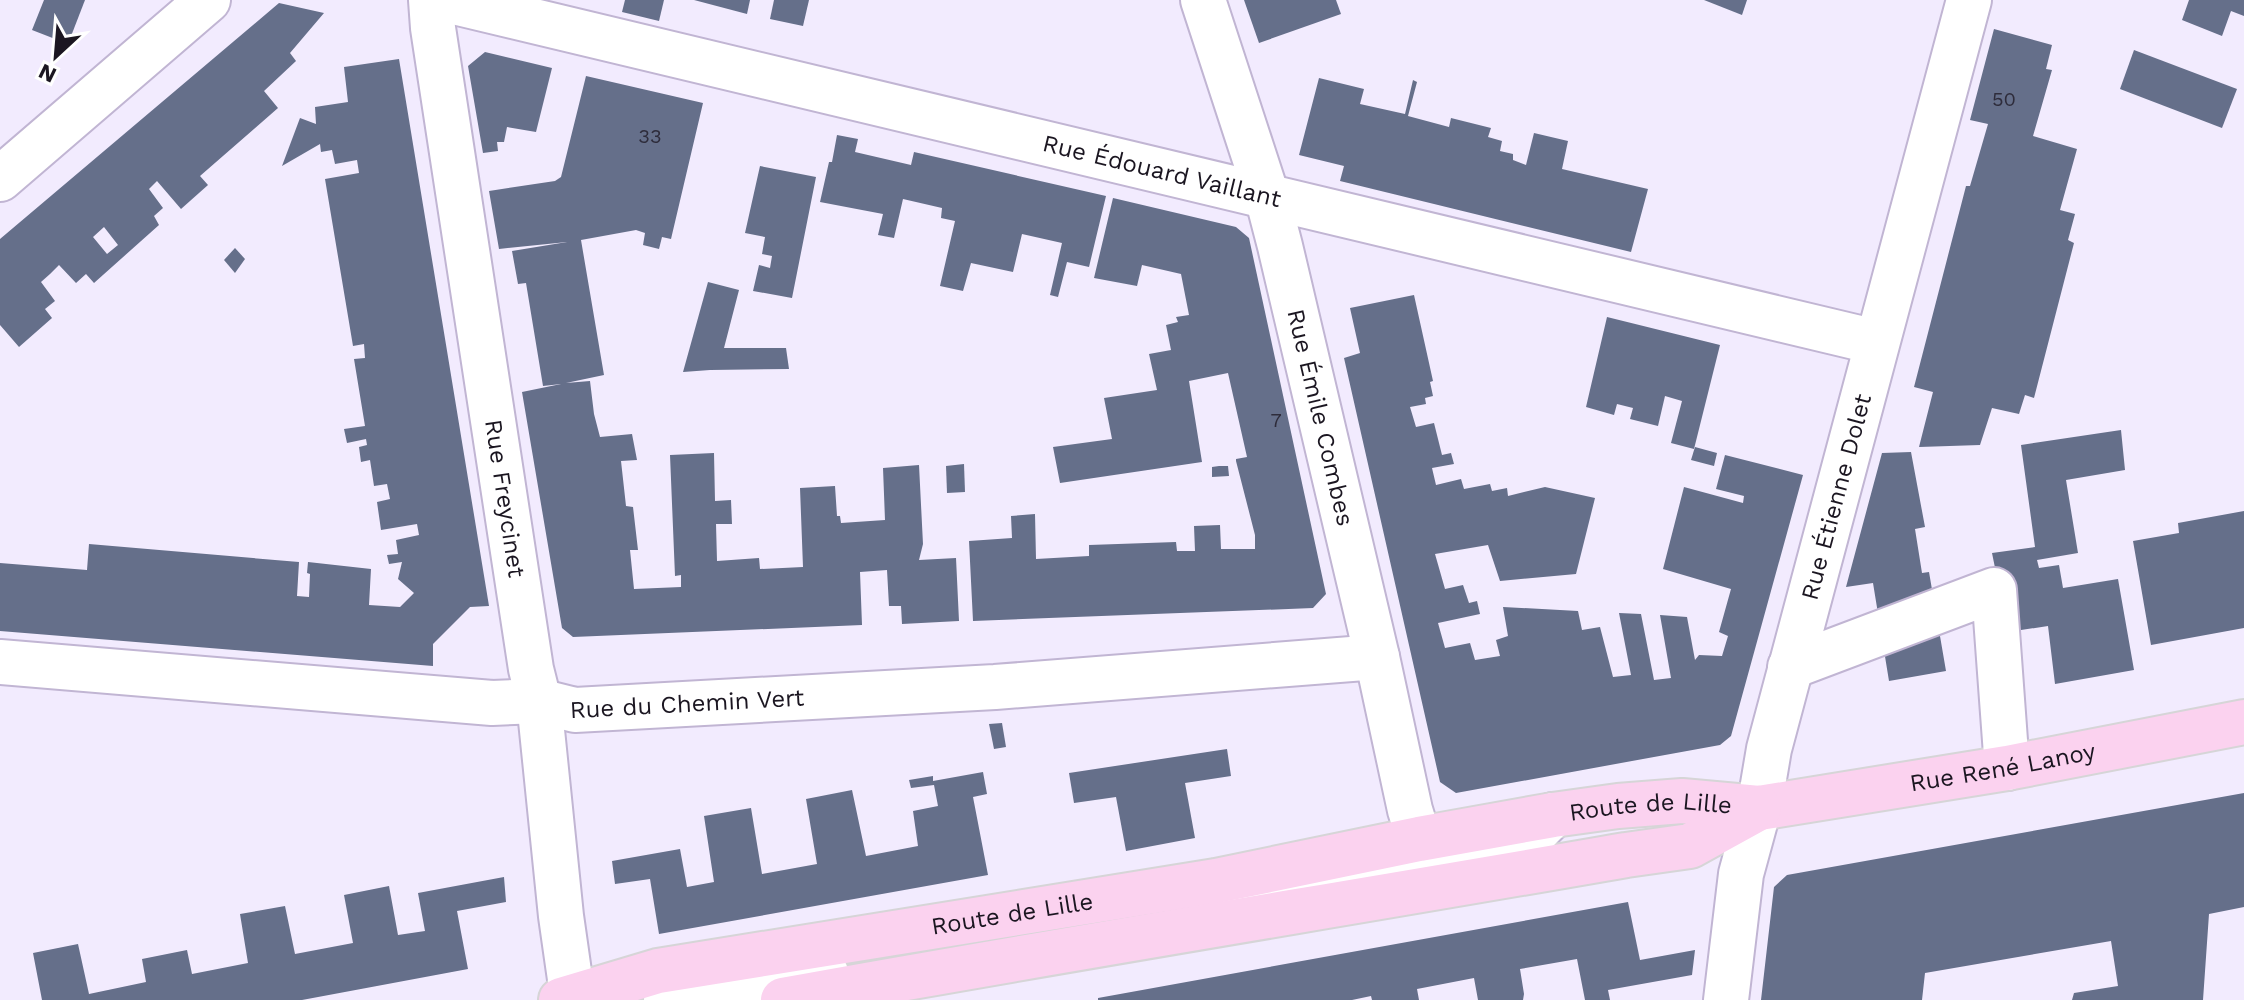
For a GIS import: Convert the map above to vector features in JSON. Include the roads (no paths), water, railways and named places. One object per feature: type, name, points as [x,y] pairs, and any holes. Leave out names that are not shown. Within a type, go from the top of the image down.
[{"type":"main road","name":"Rue René Lanoy","points":[[1759,808],[2007,768],[2244,722]]},
{"type":"main road","name":"Route de Lille","points":[[577,999],[658,971],[1216,881],[1553,815],[1682,801],[1759,808]]},
{"type":"main road","name":"Route de Lille","points":[[783,1000],[1690,846],[1759,808]]},
{"type":"street","points":[[0,179],[208,0]]},
{"type":"street","name":"Rue Freycinet","points":[[431,0],[531,669],[539,701],[561,916],[577,999]]},
{"type":"street","name":"Rue Édouard Vaillant","points":[[446,0],[1876,342]]},
{"type":"street","name":"Rue Émile Combes","points":[[1203,0],[1267,196],[1419,839]]},
{"type":"street","name":"Rue Étienne Dolet","points":[[1726,1000],[1741,874],[1759,808],[1769,749],[1969,0]]},
{"type":"street","points":[[1790,667],[1994,590],[2007,768]]},
{"type":"street","name":"Rue du Chemin Vert","points":[[0,662],[492,703],[539,701],[575,710],[995,687],[1377,657]]},
{"type":"street","points":[[666,1000],[1241,899],[1522,846],[1553,815]]}]
